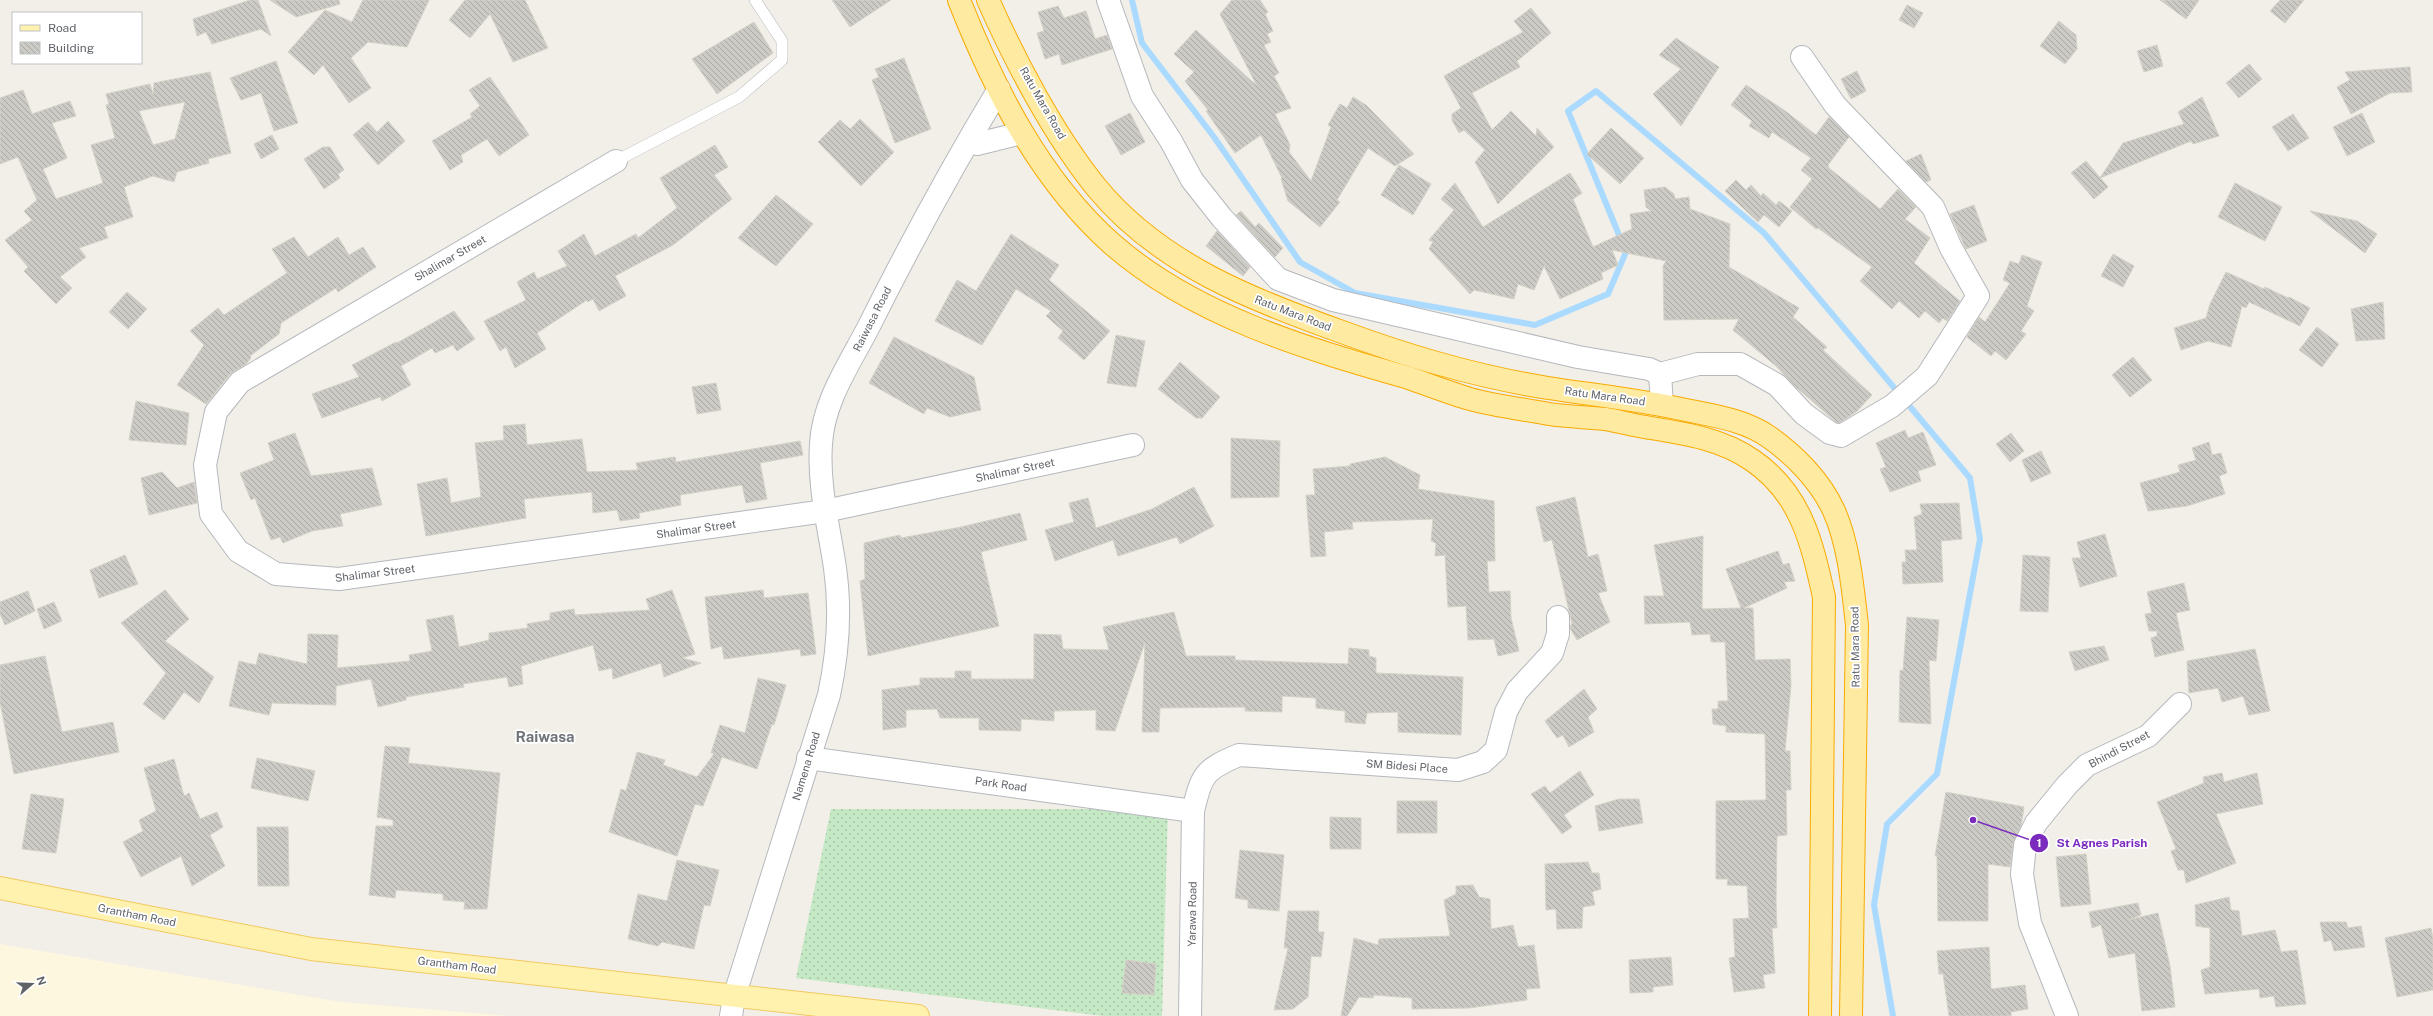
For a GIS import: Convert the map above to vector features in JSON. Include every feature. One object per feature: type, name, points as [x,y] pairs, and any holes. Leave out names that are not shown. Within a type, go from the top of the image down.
[{"type":"highway","name":"Ratu Mara Road","points":[[959,0],[999,89],[1022,133],[1069,200],[1113,244],[1154,275],[1203,304],[1308,347],[1439,387],[1471,399],[1553,415],[1606,419],[1694,436],[1724,445],[1753,460],[1775,480],[1794,502],[1808,533],[1824,597],[1820,1016]]},
{"type":"highway","name":"Ratu Mara Road","points":[[988,0],[1001,30],[1048,114],[1096,187],[1128,220],[1193,269],[1271,307],[1392,350],[1526,384],[1662,405],[1734,420],[1767,436],[1810,474],[1834,512],[1851,576],[1857,626],[1851,1016]]},
{"type":"main road","name":"Grantham Road","points":[[0,888],[311,949],[733,1007],[918,1016]]},
{"type":"street","points":[[1108,0],[1142,96],[1171,140],[1192,180],[1222,218],[1278,279],[1333,300],[1578,357],[1649,369],[1660,374],[1698,364],[1740,364],[1777,385],[1804,414],[1830,433],[1841,436],[1892,406],[1927,376],[1978,296],[1952,248],[1933,207],[1835,105],[1802,58]]},
{"type":"street","name":"Raiwasa Road","points":[[825,511],[821,444],[830,402],[890,284],[970,141],[974,130],[999,89]]},
{"type":"street","points":[[970,141],[977,144],[1022,133]]},
{"type":"street","name":"Shalimar Street","points":[[616,161],[240,382],[216,412],[205,465],[211,514],[238,552],[276,574],[339,579],[825,511],[1133,445]]},
{"type":"street","points":[[1660,374],[1662,405]]},
{"type":"street","name":"Namena Road","points":[[733,1007],[808,758],[829,694],[837,648],[838,592],[825,511]]},
{"type":"street","name":"SM Bidesi Place","points":[[1193,811],[1201,780],[1219,764],[1239,756],[1458,770],[1483,762],[1496,750],[1506,712],[1517,691],[1552,653],[1558,634],[1558,617]]},
{"type":"street","name":"Bhindi Street","points":[[2066,1016],[2030,923],[2022,874],[2025,845],[2036,823],[2067,785],[2087,765],[2148,736],[2180,704]]},
{"type":"street","name":"Park Road","points":[[808,758],[1193,811]]},
{"type":"street","name":"Yarawa Road","points":[[1190,1016],[1193,811]]},
{"type":"lane","points":[[616,161],[739,97],[782,60],[782,41],[755,0]]},
{"type":"shaded area","points":[[0,944],[341,1002],[509,1016],[0,1016]]},
{"type":"green space","points":[[831,809],[1168,809],[1162,1016],[1103,1016],[796,978]]},
{"type":"building","points":[[250,0],[258,0],[271,36],[261,29],[212,44],[206,32],[197,36],[193,19]]},
{"type":"building","points":[[270,0],[339,0],[340,4],[296,17]]},
{"type":"building","points":[[363,0],[429,0],[407,47],[368,42],[351,58],[371,88],[349,103],[323,65],[314,75],[288,52],[325,10],[352,22]]},
{"type":"building","points":[[465,0],[525,0],[548,48],[513,62],[490,14],[470,38],[449,20]]},
{"type":"building","points":[[832,0],[891,0],[850,27]]},
{"type":"building","points":[[1232,0],[1260,0],[1268,12],[1265,14],[1273,31],[1267,34],[1271,42],[1264,45],[1279,73],[1274,76],[1291,108],[1275,114],[1290,145],[1289,152],[1311,181],[1331,127],[1328,125],[1340,104],[1347,108],[1353,97],[1366,105],[1414,154],[1395,166],[1368,148],[1337,200],[1340,202],[1320,227],[1288,201],[1281,179],[1282,178],[1261,135],[1235,153],[1206,111],[1208,110],[1185,81],[1194,72],[1174,54],[1196,30],[1257,86],[1220,14]]},
{"type":"building","points":[[2160,0],[2199,0],[2186,19]]},
{"type":"building","points":[[2280,0],[2304,0],[2285,23],[2270,11]]},
{"type":"building","points":[[1907,5],[1923,13],[1914,28],[1899,20]]},
{"type":"building","points":[[1058,6],[1064,18],[1086,11],[1095,39],[1107,35],[1112,49],[1062,65],[1059,54],[1045,59],[1037,33],[1044,31],[1038,12]]},
{"type":"building","points":[[1531,8],[1551,33],[1517,61],[1520,67],[1472,93],[1492,130],[1511,111],[1536,136],[1537,128],[1554,147],[1498,204],[1475,162],[1485,150],[1464,130],[1459,133],[1452,120],[1452,114],[1461,108],[1444,76],[1523,32],[1514,21]]},
{"type":"building","points":[[2059,21],[2076,35],[2077,49],[2065,64],[2040,46]]},
{"type":"building","points":[[754,22],[773,53],[717,94],[692,59]]},
{"type":"building","points":[[1676,38],[1719,67],[1681,126],[1653,94],[1681,69],[1659,55]]},
{"type":"building","points":[[2157,45],[2163,66],[2144,72],[2137,51]]},
{"type":"building","points":[[904,58],[931,129],[895,143],[872,80],[879,77],[875,69]]},
{"type":"building","points":[[276,61],[298,123],[274,131],[261,93],[241,100],[230,78]]},
{"type":"building","points":[[2249,64],[2262,79],[2239,98],[2226,83]]},
{"type":"building","points":[[2410,67],[2412,92],[2390,93],[2351,114],[2337,87],[2350,80],[2345,72]]},
{"type":"building","points":[[1857,71],[1866,91],[1851,99],[1841,79]]},
{"type":"building","points":[[210,72],[231,153],[208,159],[209,163],[177,172],[174,182],[153,176],[124,187],[133,217],[104,227],[108,238],[79,248],[86,257],[60,277],[72,288],[56,304],[24,271],[28,267],[5,240],[32,220],[24,211],[37,200],[18,157],[0,164],[0,98],[23,90],[32,114],[70,101],[76,116],[52,123],[67,158],[43,169],[56,199],[103,183],[91,145],[115,138],[106,105],[109,104],[106,94],[150,84],[153,94],[154,83]],"holes":[[[185,102],[175,139],[153,145],[139,111]]]},
{"type":"building","points":[[490,77],[529,135],[499,156],[487,139],[461,155],[463,162],[450,170],[432,141],[472,117],[470,114],[480,106],[469,90]]},
{"type":"building","points":[[1746,85],[1784,110],[1816,135],[1829,117],[1849,137],[1828,165],[1829,168],[1880,209],[1898,189],[1916,207],[1905,219],[1930,238],[1914,263],[1960,301],[1947,321],[1943,318],[1939,323],[1925,311],[1919,318],[1899,301],[1892,309],[1860,281],[1872,267],[1818,228],[1816,229],[1790,207],[1812,179],[1801,170],[1811,158],[1772,132],[1769,138],[1749,126],[1752,121],[1731,105]]},
{"type":"building","points":[[2202,97],[2219,136],[2193,144],[2191,141],[2100,178],[2123,143],[2184,124],[2178,112]]},
{"type":"building","points":[[1130,113],[1145,142],[1121,155],[1105,126]]},
{"type":"building","points":[[2362,113],[2375,142],[2347,156],[2333,127]]},
{"type":"building","points":[[2293,114],[2309,138],[2288,151],[2272,127]]},
{"type":"building","points":[[860,119],[894,152],[861,186],[818,142],[840,120],[850,129]]},
{"type":"building","points":[[388,121],[405,141],[378,165],[353,135],[368,122],[377,132]]},
{"type":"building","points":[[1611,128],[1644,158],[1620,184],[1587,154]]},
{"type":"building","points":[[272,135],[279,149],[261,159],[254,144]]},
{"type":"building","points":[[715,145],[728,167],[714,175],[732,199],[673,245],[615,276],[626,296],[599,311],[593,299],[588,302],[587,300],[537,333],[546,349],[515,368],[506,347],[500,351],[484,321],[526,300],[517,282],[534,272],[537,279],[567,266],[558,251],[584,234],[595,256],[636,234],[638,238],[677,208],[660,178]]},
{"type":"building","points":[[323,147],[330,147],[344,170],[338,174],[340,178],[324,189],[304,159]]},
{"type":"building","points":[[1921,154],[1931,180],[1926,182],[1906,161]]},
{"type":"building","points":[[2086,161],[2108,187],[2094,199],[2071,173]]},
{"type":"building","points":[[1399,165],[1431,184],[1413,215],[1381,195]]},
{"type":"building","points":[[1570,173],[1582,193],[1573,199],[1593,247],[1632,229],[1630,214],[1651,211],[1646,207],[1644,190],[1665,187],[1674,194],[1675,199],[1689,197],[1690,209],[1730,224],[1729,267],[1799,308],[1793,317],[1827,347],[1823,350],[1872,395],[1856,412],[1839,423],[1836,422],[1796,387],[1776,366],[1733,330],[1739,319],[1664,320],[1663,266],[1666,261],[1612,250],[1618,265],[1601,273],[1603,279],[1560,299],[1544,266],[1534,290],[1518,284],[1514,299],[1474,290],[1470,294],[1429,249],[1433,242],[1429,240],[1454,210],[1441,199],[1455,183],[1483,227]]},
{"type":"building","points":[[1736,180],[1746,190],[1751,185],[1761,196],[1763,193],[1776,205],[1779,201],[1792,211],[1779,227],[1764,215],[1758,222],[1725,191]]},
{"type":"building","points":[[2235,183],[2282,207],[2265,241],[2218,217]]},
{"type":"building","points":[[776,195],[813,224],[776,266],[738,238]]},
{"type":"building","points":[[1974,205],[1987,241],[1966,249],[1950,214]]},
{"type":"building","points":[[1241,211],[1255,227],[1259,223],[1283,248],[1275,257],[1236,215]]},
{"type":"building","points":[[2310,211],[2357,221],[2377,234],[2365,253]]},
{"type":"building","points":[[1217,231],[1250,267],[1243,276],[1206,246]]},
{"type":"building","points":[[1011,234],[1059,265],[1049,280],[1110,331],[1084,360],[1058,338],[1063,331],[1046,316],[1051,311],[1016,289],[982,345],[935,321],[957,280],[976,291]]},
{"type":"building","points":[[294,237],[308,257],[338,237],[349,255],[363,247],[376,267],[338,292],[336,288],[281,323],[279,334],[250,356],[251,358],[246,364],[230,374],[206,404],[177,385],[204,345],[190,331],[218,308],[224,315],[287,273],[272,249]]},
{"type":"building","points":[[2113,254],[2134,266],[2123,287],[2101,276]]},
{"type":"building","points":[[2022,255],[2042,262],[2027,306],[2034,311],[2021,331],[2026,334],[2006,360],[1995,351],[1991,356],[1967,337],[1979,317],[1985,322],[2010,283],[2003,280],[2010,261],[2019,264]]},
{"type":"building","points":[[2226,272],[2264,289],[2265,287],[2288,298],[2289,297],[2310,308],[2300,326],[2249,302],[2246,308],[2242,306],[2231,347],[2208,341],[2181,350],[2174,328],[2206,318],[2210,304]]},
{"type":"building","points":[[127,292],[147,309],[128,329],[109,312]]},
{"type":"building","points":[[2383,302],[2385,339],[2356,341],[2351,309]]},
{"type":"building","points":[[454,311],[475,339],[457,351],[453,345],[435,353],[432,348],[401,366],[411,385],[382,401],[380,397],[322,418],[312,394],[359,377],[352,365],[396,342],[397,343]]},
{"type":"building","points":[[2317,327],[2339,344],[2322,367],[2299,350]]},
{"type":"building","points":[[1116,335],[1145,341],[1136,387],[1107,383]]},
{"type":"building","points":[[894,337],[974,377],[981,410],[950,417],[927,408],[924,414],[869,383]]},
{"type":"building","points":[[2133,357],[2152,380],[2130,397],[2112,375]]},
{"type":"building","points":[[1180,362],[1220,397],[1202,418],[1196,418],[1158,389]]},
{"type":"building","points":[[716,383],[721,410],[697,414],[692,387]]},
{"type":"building","points":[[136,401],[189,413],[186,445],[129,440]]},
{"type":"building","points":[[525,424],[527,445],[582,439],[587,472],[638,470],[636,463],[675,457],[676,462],[800,441],[803,455],[760,463],[767,499],[746,503],[742,485],[680,495],[681,505],[639,513],[640,518],[620,521],[617,510],[593,513],[592,492],[524,499],[526,518],[426,536],[417,484],[447,478],[451,503],[481,497],[475,443],[504,440],[503,426]]},
{"type":"building","points":[[1905,430],[1908,438],[1923,432],[1936,465],[1918,471],[1921,481],[1890,492],[1880,469],[1886,467],[1876,443]]},
{"type":"building","points":[[295,433],[311,476],[372,468],[382,505],[340,514],[343,526],[312,531],[283,543],[280,537],[271,540],[255,498],[251,500],[240,473],[274,460],[268,443]]},
{"type":"building","points":[[2011,433],[2024,451],[2010,462],[1996,444]]},
{"type":"building","points":[[1231,438],[1280,441],[1279,497],[1231,498]]},
{"type":"building","points":[[2209,442],[2212,455],[2221,453],[2227,473],[2219,476],[2225,494],[2187,506],[2148,511],[2140,483],[2180,472],[2178,465],[2196,460],[2192,448]]},
{"type":"building","points":[[2041,451],[2051,473],[2031,482],[2022,460]]},
{"type":"building","points":[[1385,457],[1420,475],[1418,489],[1494,501],[1495,561],[1487,561],[1489,592],[1510,591],[1511,618],[1519,651],[1498,656],[1494,639],[1468,640],[1466,606],[1448,607],[1445,555],[1435,556],[1436,543],[1431,541],[1433,519],[1352,522],[1353,529],[1324,532],[1326,556],[1311,557],[1306,495],[1315,495],[1313,469],[1350,466],[1350,464]]},
{"type":"building","points":[[162,472],[177,488],[194,482],[197,503],[149,515],[141,478]]},
{"type":"building","points":[[1194,487],[1214,526],[1180,544],[1177,537],[1118,556],[1113,540],[1055,561],[1045,530],[1074,522],[1069,503],[1088,498],[1096,528],[1152,509]]},
{"type":"building","points":[[1575,497],[1588,557],[1598,554],[1607,591],[1598,593],[1610,622],[1577,640],[1570,628],[1572,623],[1552,540],[1544,542],[1536,507]]},
{"type":"building","points":[[1959,503],[1962,539],[1941,541],[1943,582],[1903,584],[1902,562],[1906,562],[1905,550],[1917,550],[1914,517],[1922,514],[1920,504]]},
{"type":"building","points":[[1020,513],[1027,540],[981,552],[999,626],[868,656],[860,581],[865,579],[864,543],[900,535],[901,538],[961,527]]},
{"type":"building","points":[[2105,534],[2117,576],[2080,587],[2072,558],[2081,558],[2077,542]]},
{"type":"building","points":[[1703,536],[1702,609],[1741,608],[1726,569],[1778,551],[1783,565],[1789,563],[1795,581],[1784,582],[1787,588],[1744,608],[1753,608],[1755,660],[1790,659],[1791,685],[1785,751],[1790,751],[1791,790],[1786,790],[1787,835],[1777,836],[1777,928],[1772,928],[1775,973],[1763,975],[1765,988],[1734,992],[1729,958],[1735,957],[1733,919],[1749,918],[1747,886],[1727,885],[1728,879],[1716,879],[1716,801],[1766,800],[1765,734],[1726,732],[1726,726],[1713,724],[1712,709],[1718,709],[1718,701],[1728,701],[1725,642],[1711,642],[1710,634],[1692,635],[1690,622],[1645,624],[1644,596],[1664,596],[1654,545]]},
{"type":"building","points":[[125,555],[138,584],[99,598],[90,570]]},
{"type":"building","points":[[2023,555],[2050,557],[2048,612],[2020,611]]},
{"type":"building","points":[[2184,583],[2190,610],[2176,613],[2184,650],[2155,657],[2151,638],[2157,636],[2157,631],[2149,631],[2145,614],[2152,613],[2147,592]]},
{"type":"building","points":[[165,590],[189,619],[165,641],[214,677],[199,703],[184,692],[164,720],[143,704],[166,673],[121,623]]},
{"type":"building","points":[[672,590],[695,654],[682,658],[701,663],[664,677],[661,663],[613,679],[612,668],[599,671],[593,645],[521,666],[523,684],[509,687],[507,677],[463,684],[464,687],[406,697],[406,700],[378,707],[371,679],[336,686],[336,705],[272,703],[269,715],[229,706],[239,661],[256,665],[259,653],[307,664],[308,634],[338,635],[337,668],[410,661],[409,655],[432,651],[426,620],[453,615],[459,647],[489,640],[489,633],[528,628],[527,624],[550,620],[550,613],[574,609],[575,615],[650,610],[646,599]]},
{"type":"building","points":[[763,590],[764,598],[808,593],[816,654],[801,656],[800,649],[724,659],[722,646],[711,649],[705,597]]},
{"type":"building","points":[[28,591],[35,611],[5,625],[0,614],[0,602]]},
{"type":"building","points":[[54,602],[62,621],[44,629],[37,609]]},
{"type":"building","points":[[1174,612],[1186,656],[1235,656],[1235,660],[1348,664],[1349,648],[1369,650],[1369,656],[1376,658],[1376,673],[1463,677],[1461,735],[1398,732],[1398,712],[1367,713],[1365,724],[1345,722],[1345,711],[1316,708],[1316,698],[1282,696],[1282,712],[1245,711],[1245,707],[1160,708],[1159,732],[1142,732],[1145,642],[1115,731],[1096,730],[1096,710],[1054,711],[1054,721],[1021,719],[1021,731],[979,730],[979,718],[940,718],[937,709],[906,710],[906,727],[883,730],[882,690],[920,685],[920,678],[955,678],[955,671],[971,671],[971,679],[1034,679],[1034,634],[1061,635],[1063,649],[1109,650],[1103,627]]},
{"type":"building","points":[[1907,617],[1939,620],[1936,661],[1929,660],[1931,724],[1899,722],[1900,670],[1903,671]]},
{"type":"building","points":[[2104,646],[2109,660],[2075,671],[2069,652]]},
{"type":"building","points":[[2255,649],[2270,711],[2249,715],[2243,696],[2222,702],[2218,688],[2189,693],[2187,661]]},
{"type":"building","points":[[45,656],[62,732],[113,722],[119,752],[14,774],[0,702],[0,665]]},
{"type":"building","points":[[758,678],[786,685],[774,725],[772,724],[757,769],[722,757],[703,806],[695,804],[677,856],[609,832],[621,789],[626,791],[637,752],[665,760],[663,765],[697,777],[714,754],[711,753],[720,725],[745,733]]},
{"type":"building","points":[[1584,689],[1597,709],[1588,717],[1594,732],[1569,747],[1563,735],[1557,738],[1545,721]]},
{"type":"building","points":[[385,746],[410,748],[408,763],[500,773],[487,909],[464,909],[465,902],[443,900],[443,894],[396,890],[395,898],[369,895],[376,826],[393,826],[393,820],[377,817]]},
{"type":"building","points":[[257,758],[315,771],[308,801],[251,788]]},
{"type":"building","points":[[174,759],[184,796],[189,793],[200,819],[217,812],[223,827],[210,835],[225,866],[192,886],[181,856],[141,877],[123,842],[143,831],[139,820],[156,811],[144,768]]},
{"type":"building","points":[[1580,771],[1594,795],[1564,815],[1572,827],[1562,834],[1531,794],[1545,786],[1550,793]]},
{"type":"building","points":[[2222,773],[2224,782],[2257,773],[2263,804],[2216,814],[2236,863],[2186,883],[2184,870],[2178,870],[2171,851],[2176,849],[2157,802],[2204,783],[2203,777]]},
{"type":"building","points":[[1946,792],[2024,807],[2021,826],[2013,843],[2010,867],[1988,864],[1988,921],[1938,921],[1937,856],[1935,856]]},
{"type":"building","points":[[31,794],[64,799],[56,853],[22,849]]},
{"type":"building","points":[[1619,799],[1639,799],[1643,823],[1599,831],[1595,806]]},
{"type":"building","points":[[1397,801],[1437,801],[1437,833],[1397,833]]},
{"type":"building","points":[[1330,817],[1361,818],[1361,849],[1330,849]]},
{"type":"building","points":[[257,827],[288,827],[289,886],[258,886]]},
{"type":"building","points":[[1240,850],[1284,855],[1279,911],[1248,908],[1248,900],[1235,898]]},
{"type":"building","points":[[2086,854],[2091,904],[2061,907],[2056,857]]},
{"type":"building","points":[[677,860],[719,870],[710,906],[704,905],[694,949],[662,942],[658,946],[628,939],[638,894],[667,901]]},
{"type":"building","points":[[1588,862],[1592,873],[1599,873],[1601,889],[1592,892],[1595,905],[1583,907],[1582,928],[1557,929],[1556,909],[1546,910],[1545,864]]},
{"type":"building","points":[[1473,885],[1479,897],[1490,899],[1491,929],[1513,925],[1518,947],[1534,945],[1540,988],[1526,989],[1527,1000],[1469,1008],[1412,1009],[1412,998],[1374,995],[1373,998],[1359,997],[1347,1016],[1341,1016],[1354,938],[1378,945],[1379,939],[1450,936],[1444,900],[1456,894],[1456,886]]},
{"type":"building","points":[[2229,897],[2231,910],[2239,911],[2242,936],[2275,930],[2281,952],[2297,950],[2306,1004],[2276,1007],[2274,996],[2260,998],[2259,989],[2205,994],[2201,970],[2210,967],[2210,928],[2196,926],[2195,905]]},
{"type":"building","points":[[2138,903],[2141,915],[2128,920],[2158,913],[2170,966],[2175,1007],[2142,1011],[2135,953],[2109,958],[2101,925],[2092,928],[2089,912]]},
{"type":"building","points":[[1288,911],[1319,911],[1318,932],[1324,932],[1321,957],[1311,956],[1308,997],[1293,1009],[1274,1010],[1288,948],[1284,948]]},
{"type":"building","points":[[2320,922],[2346,922],[2348,928],[2361,926],[2365,947],[2334,951],[2331,940],[2324,942]]},
{"type":"building","points":[[2431,928],[2433,939],[2433,990],[2397,997],[2385,938]]},
{"type":"building","points":[[1989,947],[1991,989],[2025,985],[2028,1009],[2011,1012],[2011,1016],[1949,1016],[1943,974],[1939,974],[1937,951]]},
{"type":"building","points":[[1671,957],[1673,985],[1653,987],[1653,992],[1630,993],[1629,960]]},
{"type":"building","points":[[1126,960],[1156,964],[1154,995],[1122,993]]},
{"type":"waterway","points":[[1132,0],[1142,43],[1214,137],[1300,262],[1355,293],[1535,325],[1608,294],[1626,252],[1568,111],[1596,91],[1764,233],[1970,478],[1980,539],[1937,774],[1887,824],[1874,905],[1893,1016]]},
{"type":"place","name":"St Agnes Parish","points":[[1973,820]]},
{"type":"district","name":"Raiwasa","points":[[545,736]]}]
